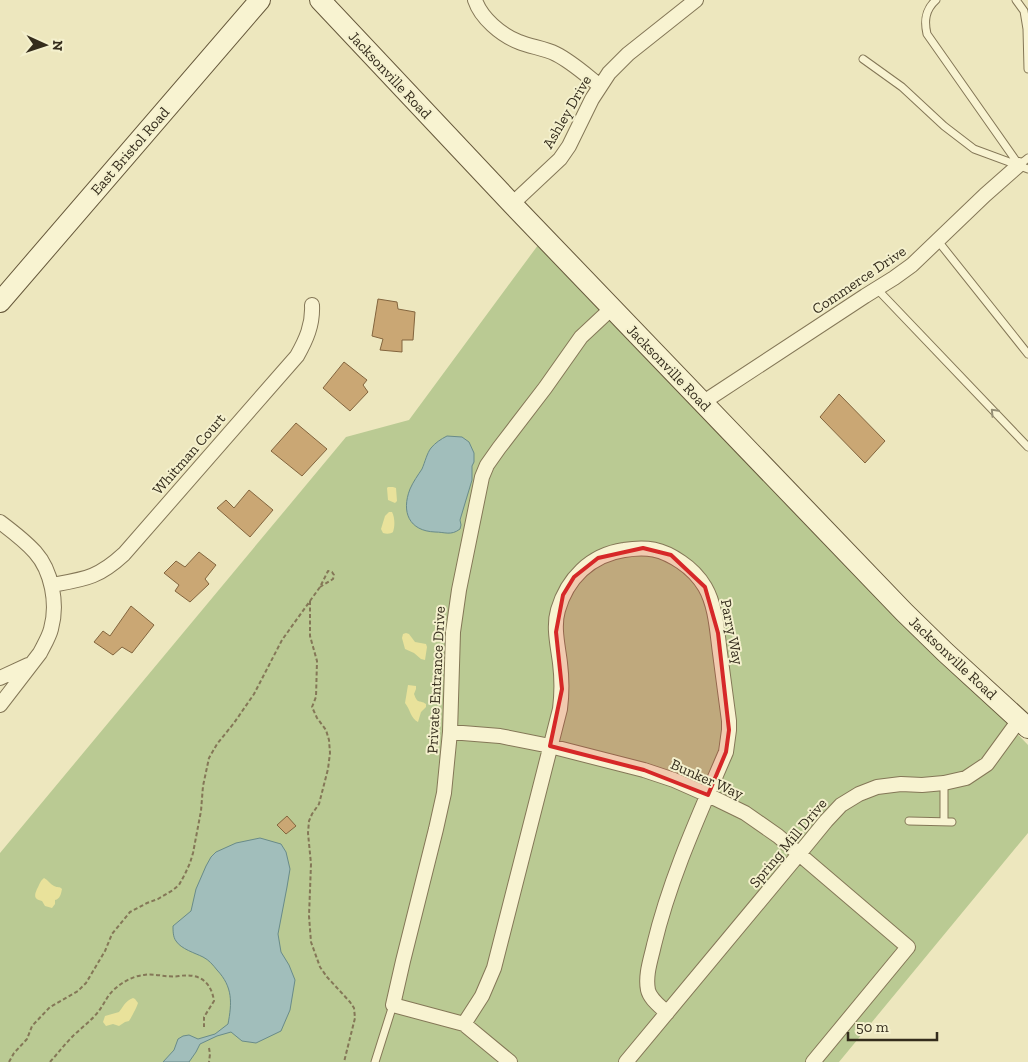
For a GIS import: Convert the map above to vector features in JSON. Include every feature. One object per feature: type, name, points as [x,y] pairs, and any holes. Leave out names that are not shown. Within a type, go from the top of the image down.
[{"type":"main road","name":"East Bristol Road","points":[[0,302],[260,0]]},
{"type":"main road","name":"Jacksonville Road","points":[[320,0],[512,204],[904,612],[945,652],[1025,721]]},
{"type":"street","points":[[475,0],[483,15],[510,38],[520,43],[547,49],[569,61],[600,86]]},
{"type":"street","name":"Ashley Drive","points":[[512,204],[560,159],[569,146],[592,99],[608,73],[692,1]]},
{"type":"street","name":"Commerce Drive","points":[[702,403],[912,265],[985,196],[1025,164]]},
{"type":"street","name":"Whitman Court","points":[[52,585],[94,576],[124,554],[297,356],[310,331],[313,316],[312,305]]},
{"type":"street","name":"Private Entrance Drive","points":[[393,1005],[444,793],[450,732],[452,632],[482,477],[499,448],[581,337],[612,308]]},
{"type":"street","points":[[0,522],[34,551],[44,564],[52,585],[53,605],[52,627],[45,644],[0,705]]},
{"type":"street","name":"Parry Way","points":[[464,1024],[482,996],[494,968],[560,708],[562,689],[556,632],[557,613],[563,595],[574,577],[598,558],[611,552],[643,548],[671,555],[685,564],[705,587],[714,608],[729,730],[726,752],[672,883],[658,928],[650,963],[647,980],[648,991],[652,999],[667,1013]]},
{"type":"street","points":[[0,678],[31,664]]},
{"type":"street","name":"Spring Mill Drive","points":[[626,1062],[826,820],[841,805],[859,794],[877,787],[901,784],[944,783],[966,778],[988,764],[1025,721]]},
{"type":"street","name":"Bunker Way","points":[[450,732],[500,736],[550,746],[644,770],[674,780],[708,795],[745,813],[778,836],[908,947],[813,1062]]},
{"type":"street","points":[[393,1005],[464,1024],[510,1062]]},
{"type":"lane","points":[[936,0],[926,14],[925,25],[927,34],[1025,164]]},
{"type":"lane","points":[[1016,0],[1024,11],[1027,29],[1028,69]]},
{"type":"lane","points":[[863,59],[902,87],[944,126],[974,149],[1025,164]]},
{"type":"lane","points":[[938,241],[1028,354]]},
{"type":"lane","points":[[877,289],[1028,447]]},
{"type":"lane","points":[[909,821],[948,822],[944,783]]},
{"type":"lane","points":[[375,1062],[393,1005]]},
{"type":"path","points":[[9,1062],[14,1053],[27,1040],[32,1026],[50,1007],[86,983],[94,972],[112,934],[130,912],[158,899],[179,885],[186,874],[193,853],[209,758],[216,744],[234,723],[254,694],[282,640],[320,587],[328,572],[332,572],[334,575],[333,580],[320,587]]},
{"type":"path","points":[[310,601],[310,636],[317,661],[316,697],[312,707],[326,730],[330,754],[319,804],[309,821],[308,833],[311,864],[309,916],[311,942],[320,967],[354,1008],[355,1018],[344,1062]]},
{"type":"path","points":[[50,1062],[98,1012],[110,994],[130,978],[145,974],[172,978],[194,976],[204,980],[213,993],[214,1001],[204,1017],[204,1027]]},
{"type":"path","points":[[209,1048],[209,1062]]},
{"type":"highlighted area","points":[[643,548],[671,555],[705,587],[718,633],[729,730],[726,752],[708,795],[644,770],[550,746],[562,689],[556,632],[563,595],[574,577],[598,558]]},
{"type":"green space","points":[[544,237],[1028,745],[1028,833],[839,1062],[0,1062],[0,853],[346,437],[409,420]]},
{"type":"sand","points":[[388,487],[396,488],[397,501],[395,503],[388,500]]},
{"type":"sand","points":[[392,512],[394,517],[394,530],[388,534],[383,533],[381,529],[385,516]]},
{"type":"sand","points":[[406,633],[415,642],[426,644],[425,660],[405,649],[402,638],[403,634]]},
{"type":"sand","points":[[408,685],[416,686],[415,697],[418,701],[426,704],[418,722],[414,719],[405,703]]},
{"type":"sand","points":[[44,878],[55,887],[62,889],[52,908],[45,906],[42,901],[35,897],[37,889]]},
{"type":"sand","points":[[133,998],[138,1003],[129,1021],[119,1026],[113,1024],[106,1026],[103,1022],[105,1016],[119,1012],[126,1002]]},
{"type":"water","points":[[447,436],[462,437],[469,442],[474,453],[472,480],[460,520],[460,529],[448,533],[426,531],[413,524],[409,519],[406,505],[407,497],[430,450],[436,443]]},
{"type":"water","points":[[260,838],[281,844],[286,852],[290,869],[278,934],[281,952],[295,980],[290,1010],[281,1031],[256,1043],[242,1041],[231,1032],[200,1044],[189,1062],[163,1062],[174,1050],[178,1039],[183,1036],[189,1035],[198,1039],[215,1034],[228,1024],[230,1009],[229,989],[222,976],[203,957],[178,944],[174,938],[173,926],[191,911],[196,889],[211,857],[216,852],[236,843]]},
{"type":"building","points":[[378,299],[397,302],[398,309],[415,312],[413,340],[402,340],[402,352],[380,350],[383,339],[372,336]]},
{"type":"building","points":[[344,362],[367,380],[363,385],[368,392],[350,411],[323,388]]},
{"type":"building","points":[[839,394],[885,441],[865,463],[820,417]]},
{"type":"building","points":[[296,423],[327,449],[302,476],[271,451]]},
{"type":"building","points":[[249,490],[273,510],[250,537],[217,508],[226,500],[234,508]]},
{"type":"building","points":[[199,552],[216,565],[205,579],[209,584],[190,602],[175,591],[179,585],[164,573],[176,561],[185,567]]},
{"type":"building","points":[[131,606],[154,625],[132,653],[122,647],[113,655],[94,642],[103,631],[110,636]]},
{"type":"building","points":[[287,816],[296,826],[286,834],[277,825]]}]
